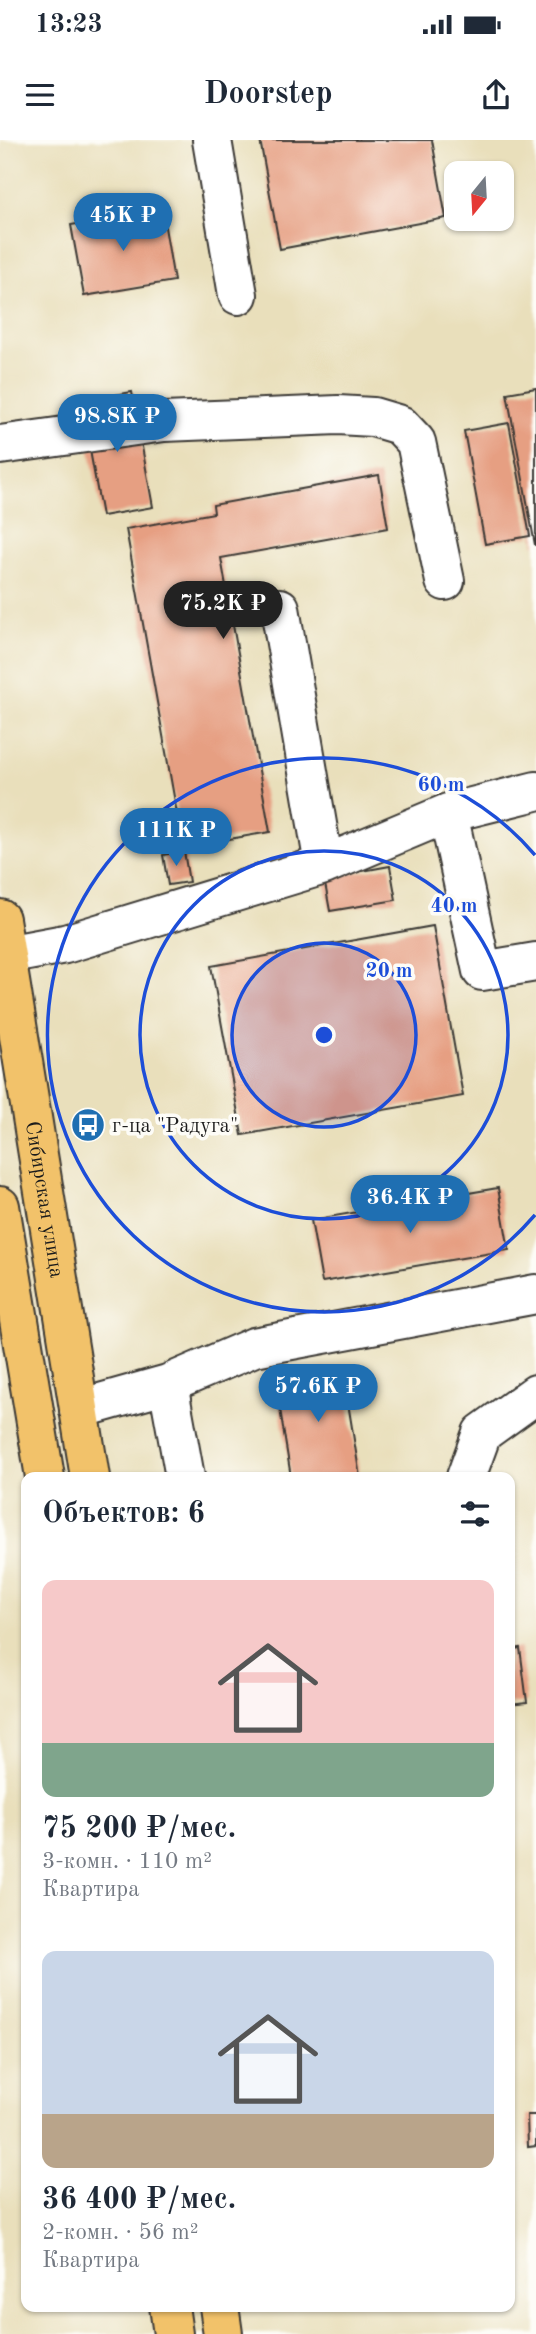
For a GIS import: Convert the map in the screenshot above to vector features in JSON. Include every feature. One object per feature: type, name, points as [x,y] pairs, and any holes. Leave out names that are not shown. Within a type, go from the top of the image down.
[{"type":"main road","name":"Сибирская улица","points":[[3,937],[89,1472]]},
{"type":"main road","name":"Сибирская улица","points":[[0,1206],[44,1472]]},
{"type":"main road","points":[[170,2312],[173,2334]]},
{"type":"main road","points":[[220,2312],[223,2334]]},
{"type":"lane","points":[[212,140],[238,295]]},
{"type":"lane","points":[[0,445],[177,421],[338,415],[373,417],[400,425],[416,442],[444,581]]},
{"type":"lane","points":[[280,608],[324,865]]},
{"type":"lane","points":[[3,937],[65,944],[324,865],[448,813],[536,791]]},
{"type":"lane","points":[[448,813],[482,971],[536,962]]},
{"type":"lane","points":[[79,1409],[168,1384],[254,1347],[536,1294]]},
{"type":"lane","points":[[168,1384],[184,1472]]},
{"type":"lane","points":[[468,1472],[482,1433],[536,1394]]},
{"type":"building","points":[[260,140],[432,140],[444,218],[280,249]]},
{"type":"building","points":[[162,209],[174,281],[84,296],[71,225]]},
{"type":"building","points":[[536,388],[536,545],[535,545],[507,393]]},
{"type":"building","points":[[132,392],[153,507],[102,516],[81,401]]},
{"type":"building","points":[[509,423],[530,536],[485,544],[464,431]]},
{"type":"building","points":[[379,475],[388,528],[221,558],[270,832],[183,847],[126,529],[214,513],[213,505]]},
{"type":"building","points":[[184,851],[189,882],[168,885],[163,855]]},
{"type":"building","points":[[390,866],[396,900],[330,911],[324,878]]},
{"type":"building","points":[[433,926],[463,1096],[242,1135],[211,966]]},
{"type":"building","points":[[498,1188],[509,1250],[322,1282],[311,1220]]},
{"type":"building","points":[[342,1366],[359,1472],[290,1472],[275,1378]]},
{"type":"building","points":[[520,1648],[527,1702],[515,1703],[515,1649]]},
{"type":"building","points":[[527,2115],[536,2115],[536,2146],[528,2147]]},
{"type":"place","name":"г-ца \"Радуга\"","points":[[88,1125]]}]
